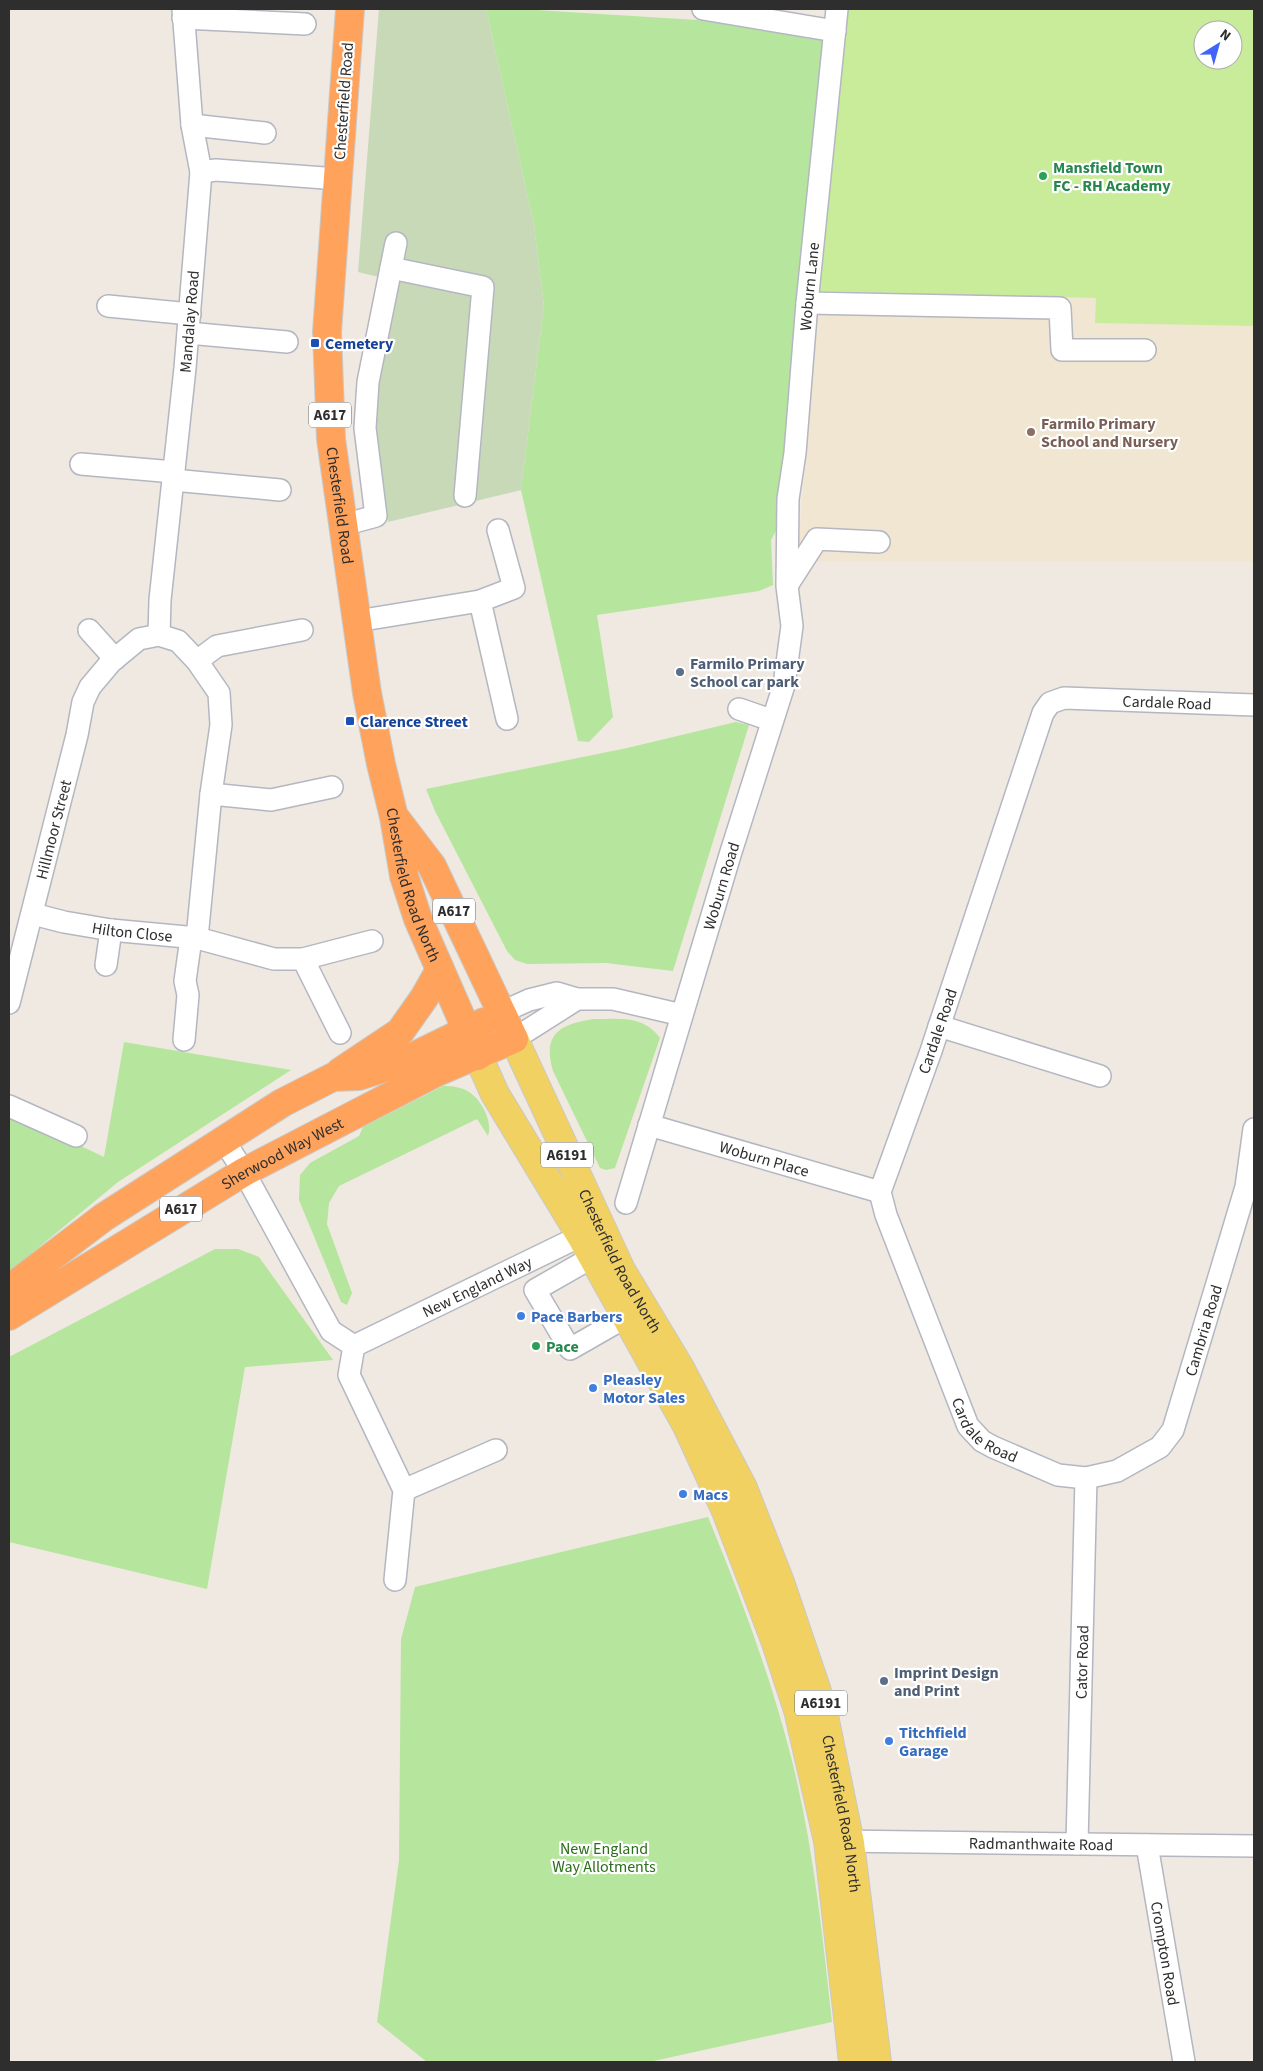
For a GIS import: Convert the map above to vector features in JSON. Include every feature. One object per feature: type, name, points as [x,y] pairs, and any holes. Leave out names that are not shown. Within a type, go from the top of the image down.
[{"type":"highway","name":"Chesterfield Road","points":[[350,9],[327,332],[332,439],[342,525],[357,622],[378,746],[394,817]]},
{"type":"highway","name":"Chesterfield Road North","points":[[394,817],[404,876],[418,919],[473,1044]]},
{"type":"highway","name":"Chesterfield Road North","points":[[394,817],[432,866],[514,1040]]},
{"type":"highway","name":"A617","points":[[333,1077],[400,1032],[424,998],[440,970]]},
{"type":"highway","name":"Sherwood Way West","points":[[9,1316],[244,1172],[435,1072],[473,1044],[500,1013]]},
{"type":"highway","name":"Sherwood Way West","points":[[9,1289],[104,1217],[223,1139],[282,1103],[333,1077],[359,1076],[473,1044],[514,1040]]},
{"type":"main road","name":"Chesterfield Road North","points":[[514,1040],[626,1317],[687,1426],[726,1511],[798,1710],[839,1842],[853,2062]]},
{"type":"main road","name":"Chesterfield Road North","points":[[473,1044],[495,1094],[680,1368],[744,1488],[780,1582],[822,1706],[839,1842],[877,2062]]},
{"type":"street","points":[[703,9],[835,31]]},
{"type":"street","name":"Woburn Lane","points":[[787,565],[788,499],[795,453],[807,303],[837,9]]},
{"type":"street","points":[[183,13],[305,24]]},
{"type":"street","name":"Mandalay Road","points":[[159,635],[160,600],[189,324],[201,172],[192,125],[183,13]]},
{"type":"street","points":[[192,125],[265,133]]},
{"type":"street","points":[[201,172],[216,170],[338,179]]},
{"type":"street","points":[[342,525],[376,516],[365,428],[368,382],[396,243]]},
{"type":"street","points":[[391,268],[483,287],[465,496]]},
{"type":"street","points":[[807,303],[1060,308],[1062,350],[1145,350]]},
{"type":"street","points":[[108,306],[189,324],[287,342]]},
{"type":"street","points":[[81,464],[280,490]]},
{"type":"street","points":[[357,622],[480,601],[514,588],[498,530]]},
{"type":"street","points":[[787,586],[818,539],[879,542]]},
{"type":"street","name":"Woburn Road","points":[[626,1203],[771,720],[784,686],[792,626],[787,586],[787,565]]},
{"type":"street","points":[[480,601],[507,719]]},
{"type":"street","points":[[89,630],[113,661]]},
{"type":"street","points":[[197,661],[217,646],[302,630]]},
{"type":"street","points":[[159,635],[178,641],[197,661],[219,693],[222,725],[211,794],[194,938],[185,981],[188,995],[184,1040]]},
{"type":"street","name":"Hillmoor Street","points":[[9,1004],[33,914],[83,702],[90,687],[113,661],[139,639],[159,635]]},
{"type":"street","name":"Cardale Road","points":[[1086,1478],[1058,1474],[993,1447],[982,1441],[968,1426],[886,1215],[880,1192],[939,1026],[1043,713],[1050,703],[1064,698],[1254,705]]},
{"type":"street","points":[[739,709],[771,720]]},
{"type":"street","points":[[211,794],[271,800],[332,787]]},
{"type":"street","name":"Hilton Close","points":[[33,914],[64,922],[111,930],[194,938],[274,959],[303,959],[372,941]]},
{"type":"street","points":[[106,965],[111,930]]},
{"type":"street","points":[[303,959],[340,1032]]},
{"type":"street","points":[[500,1013],[529,1000],[557,994],[577,999],[613,999],[682,1015]]},
{"type":"street","points":[[514,1040],[577,999]]},
{"type":"street","points":[[939,1026],[1100,1076]]},
{"type":"street","points":[[9,1106],[76,1136]]},
{"type":"street","name":"Woburn Place","points":[[648,1125],[880,1192]]},
{"type":"street","name":"Cambria Road","points":[[1086,1478],[1117,1471],[1160,1446],[1172,1430],[1246,1187],[1254,1129]]},
{"type":"street","points":[[223,1139],[244,1172],[331,1331],[354,1346],[348,1375],[404,1490],[395,1580]]},
{"type":"street","points":[[596,1242],[535,1290],[570,1349],[626,1317]]},
{"type":"street","name":"New England Way","points":[[354,1346],[596,1242]]},
{"type":"street","points":[[404,1490],[496,1450]]},
{"type":"street","name":"Cator Road","points":[[1077,1844],[1086,1478]]},
{"type":"street","name":"Radmanthwaite Road","points":[[839,1842],[1254,1846]]},
{"type":"street","name":"Crompton Road","points":[[1147,1845],[1184,2062]]},
{"type":"shaded area","name":"Farmilo Primary School and Nursery","points":[[819,291],[1097,298],[1096,323],[1254,326],[1254,561],[815,561],[798,554]]},
{"type":"green space","points":[[379,9],[486,9],[534,225],[544,306],[521,490],[388,522],[377,473],[371,427],[395,281],[358,272]]},
{"type":"green space","points":[[486,9],[520,9],[729,22],[823,40],[825,56],[782,520],[771,540],[773,585],[759,591],[597,615],[613,717],[589,742],[578,741],[521,490],[544,306],[534,225]]},
{"type":"green space","name":"Mansfield Town FC - RH Academy","points":[[848,9],[1254,9],[1254,326],[1095,323],[1096,298],[819,291]]},
{"type":"green space","points":[[736,722],[749,725],[673,971],[606,963],[527,964],[515,960],[507,951],[435,811],[426,789],[627,748]]},
{"type":"green space","points":[[594,1019],[621,1019],[638,1022],[646,1025],[660,1038],[615,1168],[606,1170],[600,1168],[553,1071],[550,1058],[552,1040],[557,1033],[572,1024]]},
{"type":"green space","points":[[124,1042],[291,1070],[118,1182],[9,1272],[9,1112],[104,1157]]},
{"type":"green space","points":[[443,1086],[463,1089],[478,1100],[488,1118],[488,1136],[477,1119],[339,1186],[329,1203],[327,1224],[352,1293],[347,1305],[341,1302],[299,1200],[300,1175],[310,1163],[359,1136],[363,1127]]},
{"type":"green space","points":[[215,1249],[238,1249],[259,1257],[333,1360],[245,1367],[207,1589],[9,1542],[9,1357]]},
{"type":"green space","name":"New England Way Allotments","points":[[708,1517],[753,1634],[773,1693],[790,1753],[811,1853],[832,2022],[649,2062],[427,2062],[377,2022],[399,1860],[401,1639],[415,1587]]},
{"type":"place","name":"Mansfield Town FC - RH Academy","points":[[1043,176]]},
{"type":"place","name":"Cemetery","points":[[315,343]]},
{"type":"place","name":"Farmilo Primary School and Nursery","points":[[1031,432]]},
{"type":"place","name":"Farmilo Primary School car park","points":[[680,672]]},
{"type":"place","name":"Clarence Street","points":[[350,721]]},
{"type":"place","name":"Pace Barbers","points":[[521,1316]]},
{"type":"place","name":"Pace","points":[[536,1346]]},
{"type":"place","name":"Pleasley Motor Sales","points":[[593,1388]]},
{"type":"place","name":"Macs","points":[[683,1494]]},
{"type":"place","name":"Imprint Design and Print","points":[[884,1681]]},
{"type":"place","name":"Titchfield Garage","points":[[889,1741]]}]
